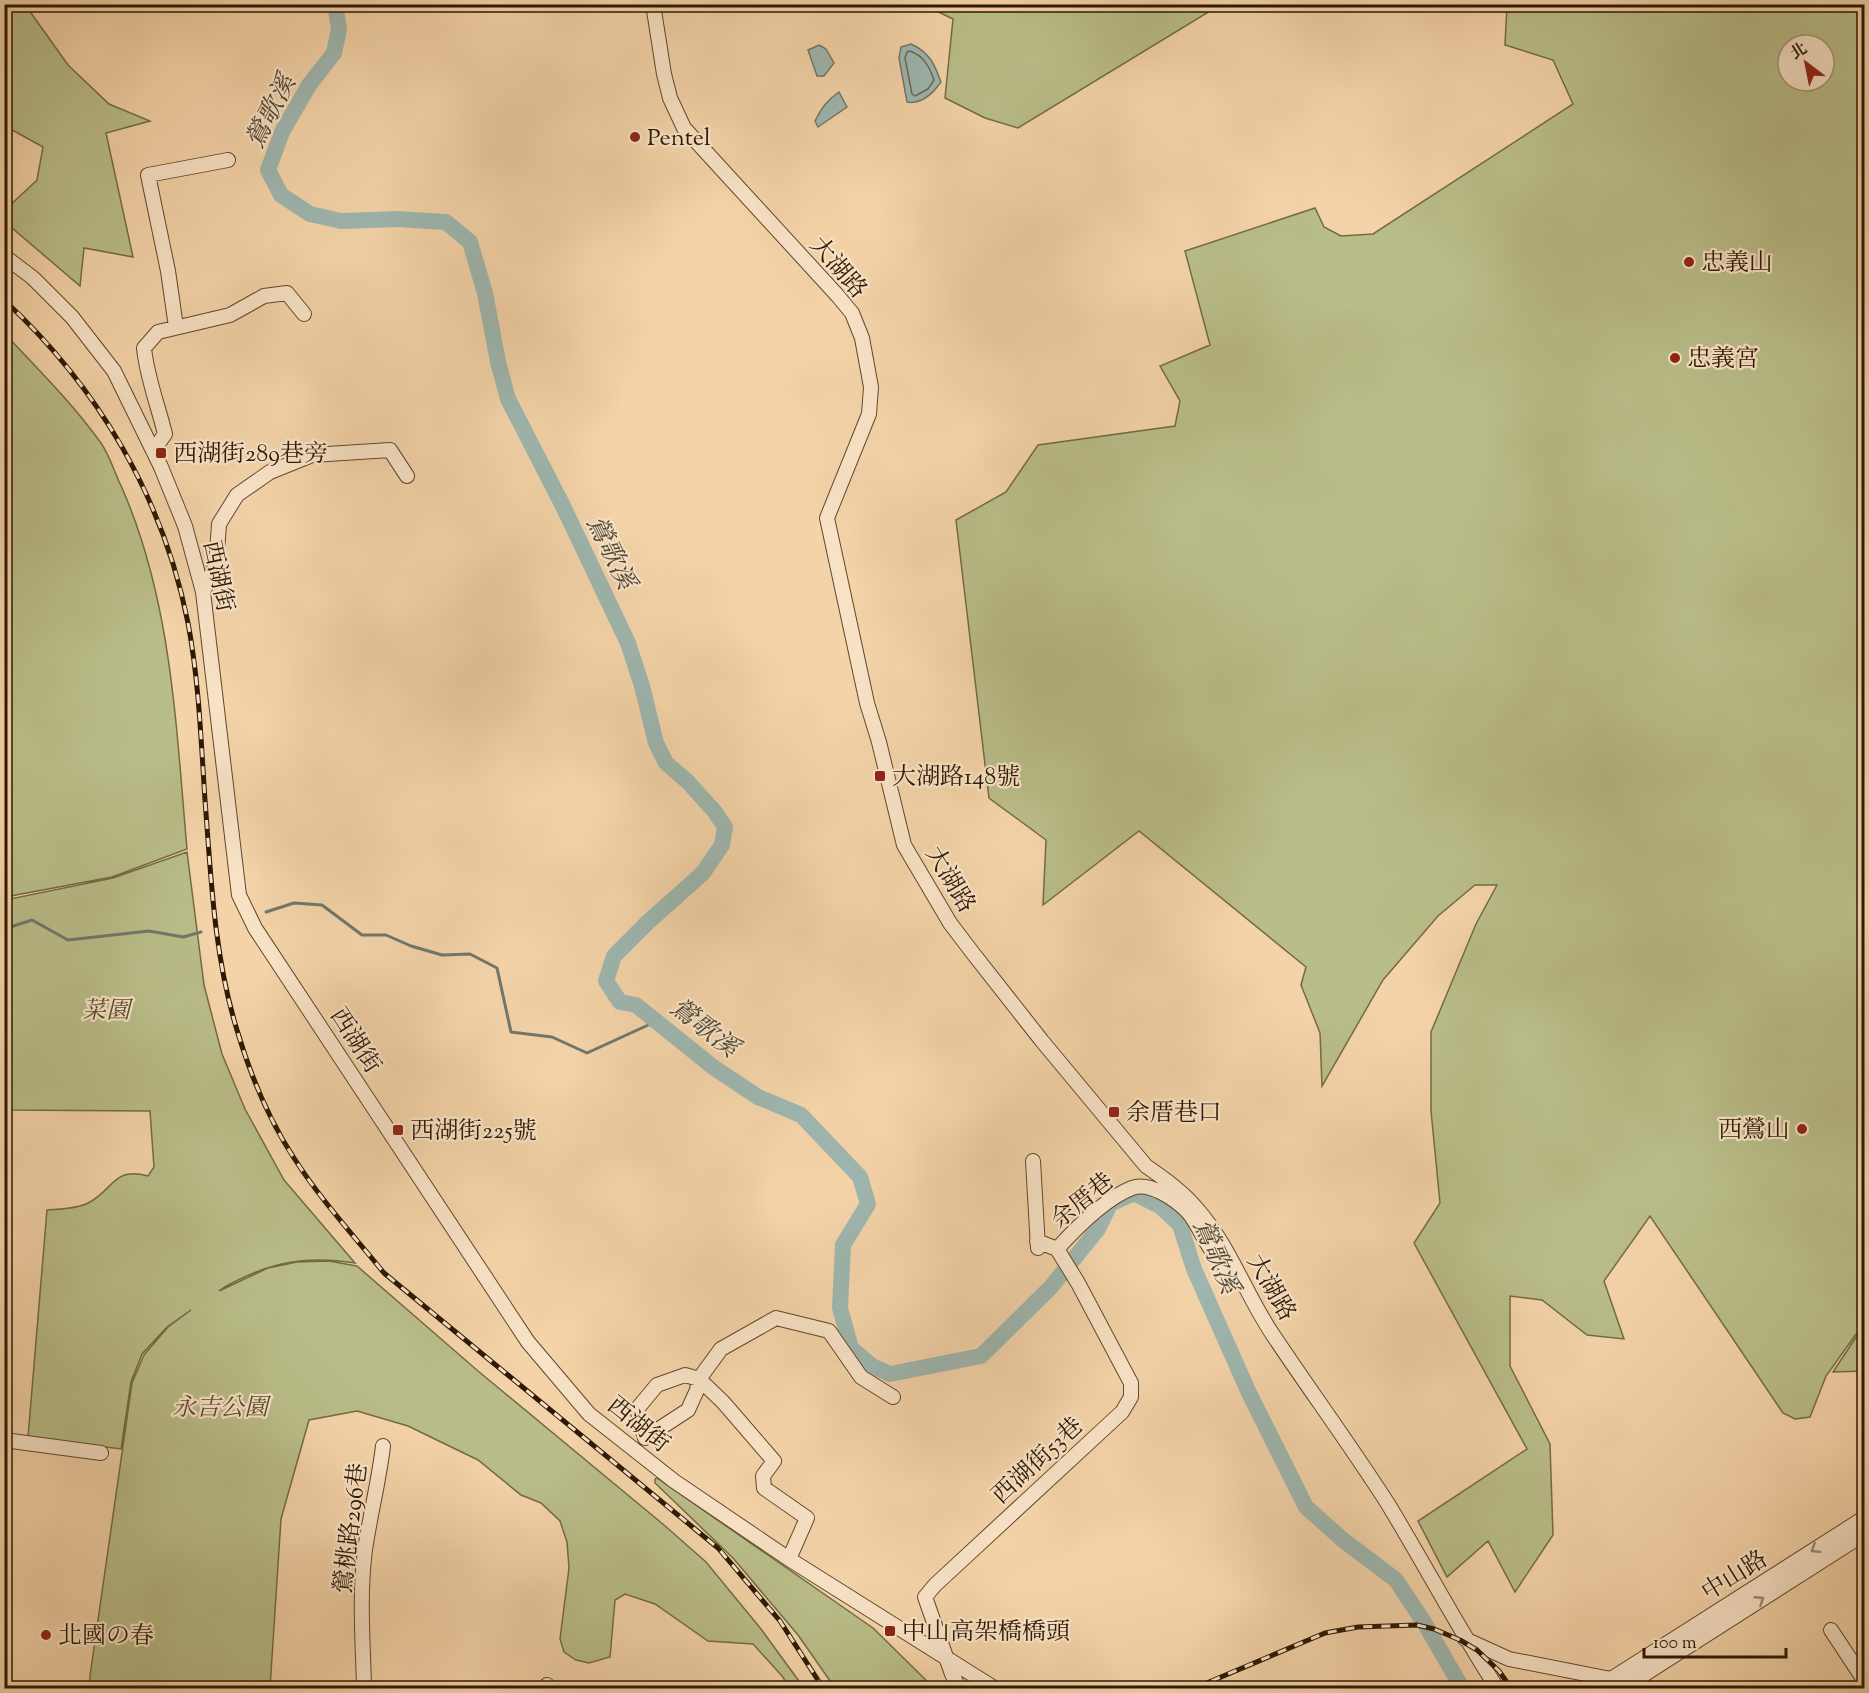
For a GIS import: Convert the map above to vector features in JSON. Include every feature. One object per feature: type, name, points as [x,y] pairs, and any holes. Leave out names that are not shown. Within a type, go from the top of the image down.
[{"type":"street","name":"大湖路","points":[[653,4],[666,82],[670,98],[684,128],[837,295],[852,313],[862,338],[871,387],[869,414],[827,518],[864,692],[879,742],[904,845],[950,923],[993,981],[1146,1166],[1177,1188],[1198,1210],[1216,1235],[1271,1333],[1330,1415],[1388,1505],[1465,1640],[1497,1689]]},
{"type":"street","points":[[176,327],[168,271],[148,176],[228,160]]},
{"type":"street","name":"西湖街","points":[[4,256],[33,278],[72,317],[114,371],[153,451],[185,526],[203,592],[239,895],[255,928],[528,1341],[589,1414],[674,1481],[789,1559],[994,1689]]},
{"type":"street","points":[[153,451],[165,434],[159,405],[146,370],[144,348],[158,332],[230,315],[264,296],[286,293],[304,314]]},
{"type":"street","points":[[203,592],[216,565],[219,525],[237,495],[270,472],[312,455],[390,450],[407,476]]},
{"type":"street","name":"余厝巷","points":[[1033,1161],[1037,1245],[1057,1250],[1078,1226],[1104,1205],[1133,1187],[1150,1189],[1168,1195],[1189,1213],[1215,1256],[1240,1278]]},
{"type":"street","name":"西湖街53巷","points":[[946,1658],[925,1597],[934,1585],[1122,1412],[1131,1397],[1131,1383],[1078,1283],[1057,1250]]},
{"type":"street","points":[[789,1559],[807,1518],[765,1488],[764,1476],[774,1461],[723,1402],[699,1379],[685,1375],[657,1385],[638,1409],[645,1438],[688,1410],[699,1379],[721,1349],[776,1318],[829,1331],[861,1377],[893,1397]]},
{"type":"street","points":[[4,1440],[101,1453]]},
{"type":"street","name":"鶯桃路296巷","points":[[364,1689],[362,1589],[365,1550],[380,1475],[383,1446]]},
{"type":"street","name":"中山路","points":[[1597,1689],[1864,1518]]},
{"type":"street","name":"中山路","points":[[1623,1688],[1864,1534]]},
{"type":"street","points":[[1832,1630],[1864,1680]]},
{"type":"street","points":[[1465,1640],[1509,1659],[1611,1679],[1623,1688]]},
{"type":"street","points":[[946,1658],[959,1689]]},
{"type":"green space","points":[[5,4],[26,6],[68,65],[109,104],[150,121],[106,133],[133,257],[84,248],[80,286],[5,222],[5,210],[37,180],[43,147],[5,126]]},
{"type":"green space","points":[[924,5],[1220,5],[1018,128],[985,118],[945,98],[953,19]]},
{"type":"green space","points":[[1507,5],[1864,5],[1864,1323],[1826,1376],[1810,1417],[1795,1419],[1783,1413],[1650,1216],[1604,1281],[1624,1339],[1587,1335],[1542,1300],[1510,1296],[1510,1366],[1550,1444],[1553,1535],[1515,1592],[1488,1541],[1447,1577],[1418,1521],[1527,1449],[1414,1243],[1440,1203],[1431,1111],[1431,1032],[1476,924],[1497,885],[1475,885],[1438,916],[1383,980],[1322,1086],[1320,1033],[1301,985],[1306,967],[1139,831],[1043,905],[1046,840],[989,798],[956,520],[1006,492],[1038,445],[1175,426],[1180,401],[1160,366],[1210,345],[1185,251],[1315,208],[1324,227],[1341,236],[1373,234],[1573,104],[1553,60],[1505,45]]},
{"type":"green space","points":[[5,334],[67,401],[101,443],[110,459],[139,531],[162,620],[169,666],[187,849],[112,877],[5,897]]},
{"type":"green space","points":[[187,852],[204,985],[222,1054],[245,1109],[284,1180],[355,1263],[328,1260],[314,1260],[288,1263],[270,1268],[297,1262],[329,1261],[357,1266],[478,1371],[706,1562],[761,1629],[804,1688],[790,1688],[753,1644],[708,1641],[655,1604],[625,1594],[615,1600],[610,1657],[589,1663],[576,1660],[564,1652],[560,1639],[569,1568],[567,1542],[560,1521],[541,1503],[521,1495],[478,1460],[408,1426],[357,1411],[309,1420],[281,1519],[270,1688],[90,1688],[132,1383],[144,1355],[168,1327],[191,1310],[167,1327],[142,1354],[131,1382],[121,1449],[28,1437],[47,1210],[84,1205],[97,1198],[120,1177],[128,1174],[148,1176],[154,1167],[150,1111],[5,1110],[5,900],[113,878]],"holes":[[[267,1268],[219,1291],[249,1275]]]},
{"type":"green space","points":[[1864,1325],[1864,1371],[1833,1372]]},
{"type":"green space","points":[[657,1478],[873,1628],[934,1688],[835,1688],[798,1635],[733,1558],[655,1483]]},
{"type":"water","points":[[911,44],[923,51],[930,59],[941,82],[927,97],[918,102],[907,102],[899,58],[901,47]]},
{"type":"water","points":[[819,45],[826,49],[834,63],[824,76],[817,76],[808,50]]},
{"type":"water","points":[[839,92],[847,107],[818,127],[815,121],[828,102]]},
{"type":"waterway","name":"鶯歌溪","points":[[335,4],[339,29],[334,53],[309,85],[282,132],[268,170],[281,195],[310,214],[341,221],[397,219],[446,222],[470,242],[485,293],[498,362],[508,399],[563,506],[628,643],[642,686],[656,743],[666,763],[688,782],[715,812],[725,827],[722,845],[703,873],[614,956],[606,981],[620,1002],[636,1005],[713,1067],[758,1097],[801,1115],[860,1177],[868,1204],[843,1245],[840,1308],[851,1348],[872,1366],[890,1374],[981,1356],[1051,1287],[1098,1229],[1110,1204],[1134,1193],[1160,1206],[1180,1225],[1194,1269],[1249,1393],[1306,1507],[1343,1540],[1396,1580],[1425,1624],[1462,1688]]},
{"type":"waterway","points":[[266,912],[294,903],[322,905],[362,935],[386,935],[411,946],[442,955],[470,954],[497,968],[511,1032],[552,1037],[587,1053],[657,1021]]},
{"type":"waterway","points":[[4,929],[32,920],[68,940],[149,931],[183,937],[201,932]]},
{"type":"railway","points":[[4,300],[69,369],[97,407],[144,488],[162,532],[177,577],[192,645],[212,887],[223,974],[248,1063],[268,1112],[285,1143],[315,1188],[384,1273],[718,1548],[780,1621],[823,1688]]},
{"type":"railway","points":[[1195,1688],[1325,1633],[1358,1627],[1417,1625],[1434,1629],[1477,1650],[1499,1671],[1511,1688]]},
{"type":"place","name":"Pentel","points":[[635,137]]},
{"type":"place","name":"忠義山","points":[[1689,262]]},
{"type":"place","name":"忠義宮","points":[[1675,358]]},
{"type":"place","name":"西湖街289巷旁","points":[[161,453]]},
{"type":"place","name":"大湖路148號","points":[[880,776]]},
{"type":"place","name":"余厝巷口","points":[[1114,1112]]},
{"type":"place","name":"西鶯山","points":[[1802,1129]]},
{"type":"place","name":"西湖街225號","points":[[398,1130]]},
{"type":"place","name":"中山高架橋橋頭","points":[[890,1631]]},
{"type":"place","name":"北國の春","points":[[46,1635]]},
{"type":"park label","name":"菜園","points":[[106,1010]]},
{"type":"park label","name":"永吉公園","points":[[220,1407]]}]
